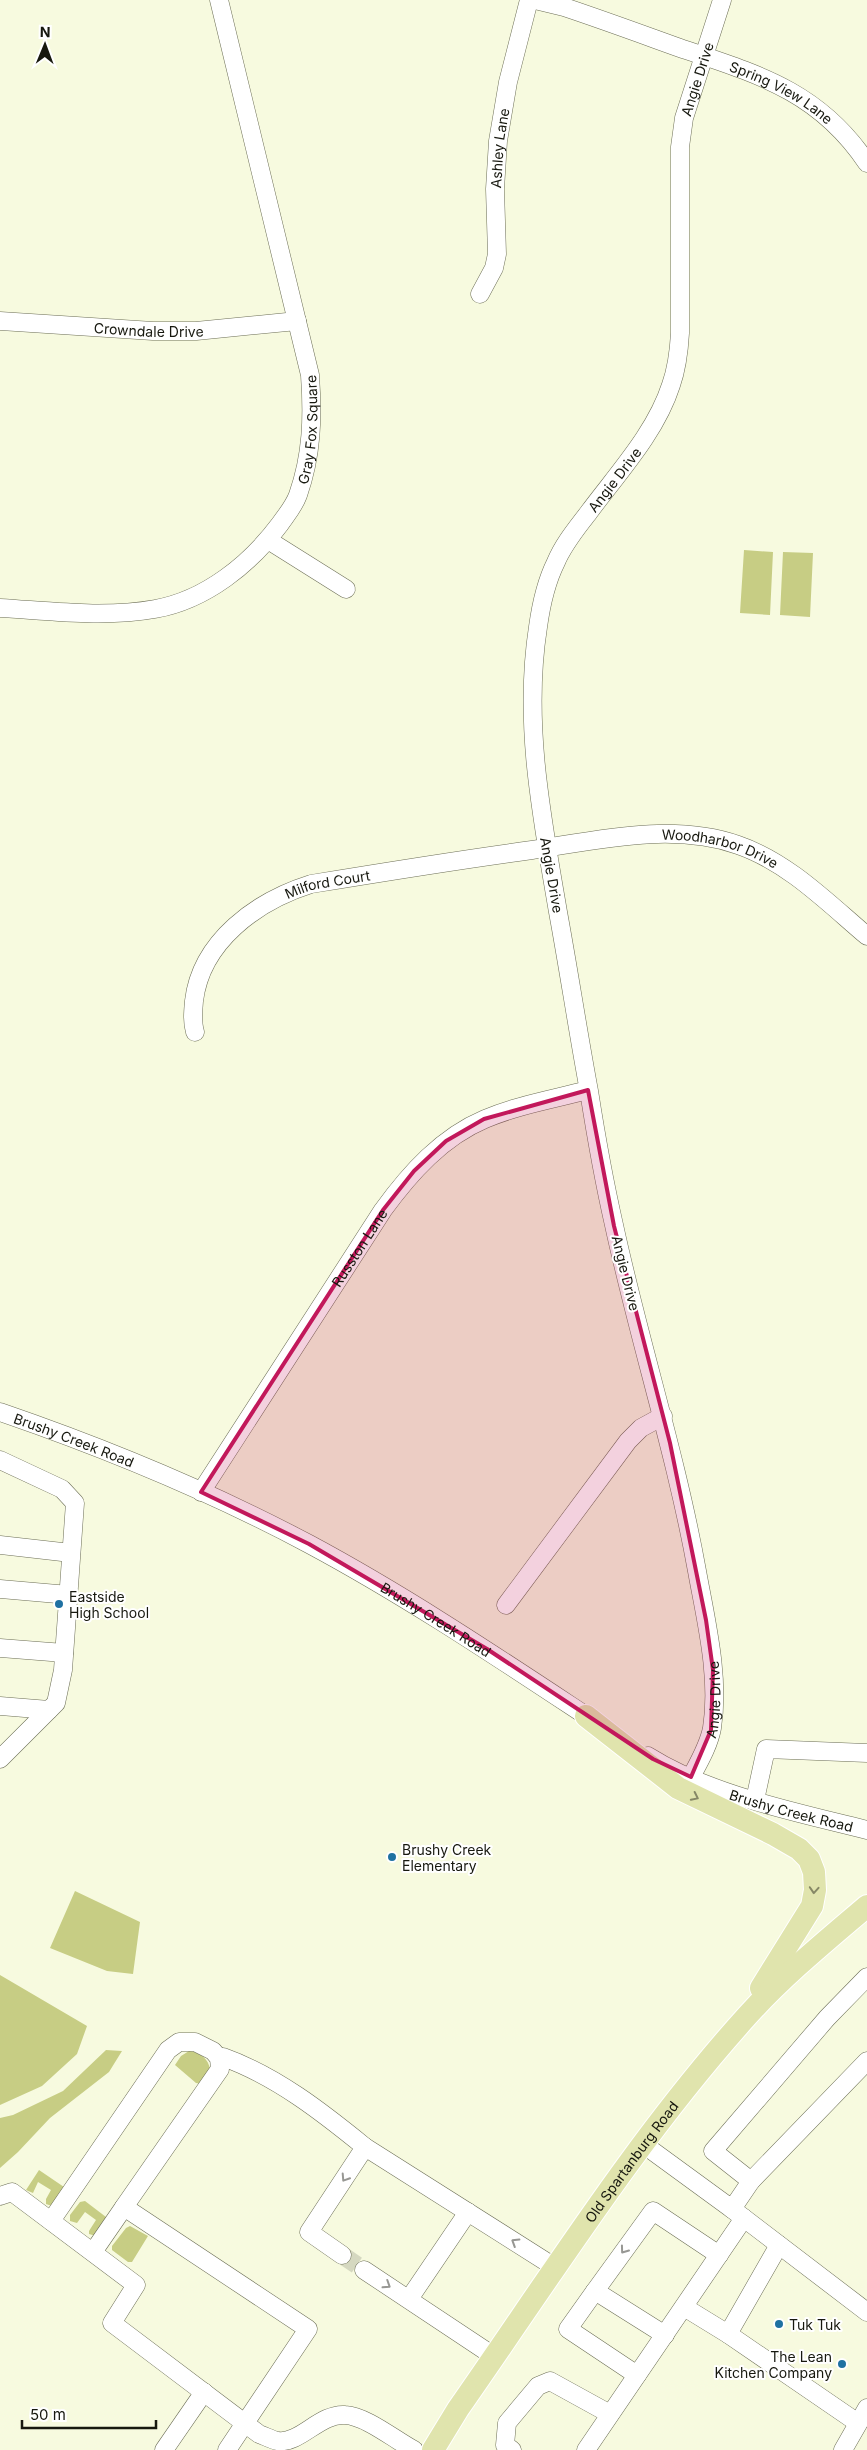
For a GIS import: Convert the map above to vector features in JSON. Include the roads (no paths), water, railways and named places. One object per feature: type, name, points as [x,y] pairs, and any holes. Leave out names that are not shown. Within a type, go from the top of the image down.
[{"type":"main road","points":[[586,1716],[678,1788],[773,1834],[799,1849],[809,1859],[814,1872],[815,1890],[812,1906],[733,2032]]},
{"type":"main road","name":"Old Spartanburg Road","points":[[433,2450],[556,2268],[678,2096],[733,2032],[793,1970],[864,1914]]},
{"type":"street","name":"Gray Fox Square","points":[[0,608],[122,612],[156,609],[189,599],[225,579],[268,540],[292,508],[297,496],[310,442],[313,413],[310,375],[219,0]]},
{"type":"street","name":"Ashley Lane","points":[[480,294],[494,268],[497,254],[495,189],[498,141],[508,82],[529,0]]},
{"type":"street","name":"Spring View Lane","points":[[535,0],[564,7],[756,74],[797,94],[836,124],[867,163]]},
{"type":"street","name":"Angie Drive","points":[[692,1777],[711,1730],[713,1670],[690,1534],[663,1416],[614,1226],[588,1090],[547,847],[539,794],[532,722],[534,651],[540,613],[548,581],[567,541],[638,446],[659,414],[671,387],[678,362],[680,333],[680,147],[684,118],[722,0]]},
{"type":"street","name":"Crowndale Drive","points":[[0,321],[153,331],[196,331],[297,321]]},
{"type":"street","points":[[268,540],[346,589]]},
{"type":"street","name":"Woodharbor Drive","points":[[547,847],[635,836],[663,835],[713,838],[737,844],[782,867],[867,936]]},
{"type":"street","name":"Milford Court","points":[[195,1032],[193,1013],[196,992],[201,975],[214,950],[235,925],[275,898],[311,884],[547,847]]},
{"type":"street","name":"Russton Lane","points":[[201,1492],[383,1210],[414,1171],[446,1141],[484,1119],[516,1108],[588,1090]]},
{"type":"street","name":"Brushy Creek Road","points":[[0,1412],[44,1427],[201,1492],[309,1544],[487,1650],[653,1759],[692,1777],[755,1800],[867,1830]]},
{"type":"street","points":[[506,1605],[628,1441],[641,1428],[663,1416]]},
{"type":"street","points":[[0,1460],[62,1488],[75,1503],[63,1670],[56,1704],[0,1759]]},
{"type":"street","points":[[0,1545],[71,1553]]},
{"type":"street","points":[[0,1589],[68,1595]]},
{"type":"street","points":[[0,1648],[64,1653]]},
{"type":"street","points":[[0,1706],[49,1710]]},
{"type":"street","points":[[755,1800],[766,1749],[867,1753]]},
{"type":"street","points":[[751,2181],[713,2151],[827,2018],[867,1977]]},
{"type":"street","points":[[51,2221],[168,2050],[179,2042],[195,2042],[214,2051],[219,2058],[220,2069],[93,2252]]},
{"type":"street","points":[[219,2058],[223,2057],[251,2067],[325,2115],[365,2147],[556,2268]]},
{"type":"street","points":[[586,2450],[719,2255],[751,2181],[867,2061]]},
{"type":"street","points":[[643,2144],[867,2312]]},
{"type":"street","points":[[342,2255],[309,2232],[365,2147]]},
{"type":"street","points":[[0,2196],[12,2192],[136,2285],[112,2322],[260,2434],[287,2446],[326,2418],[347,2415],[361,2419],[414,2450]]},
{"type":"street","points":[[124,2207],[308,2329],[226,2450]]},
{"type":"street","points":[[637,2375],[568,2329],[653,2211],[719,2255]]},
{"type":"street","points":[[409,2300],[468,2212]]},
{"type":"street","points":[[728,2334],[779,2245]]},
{"type":"street","points":[[364,2270],[495,2357]]},
{"type":"street","points":[[594,2291],[665,2335]]},
{"type":"street","points":[[684,2307],[728,2334],[858,2423]]},
{"type":"street","points":[[512,2450],[505,2445],[507,2423],[538,2386],[550,2381],[610,2414]]},
{"type":"street","points":[[164,2450],[204,2392]]},
{"type":"street","points":[[843,2450],[867,2408]]},
{"type":"tunnel","points":[[342,2255],[364,2270]]},
{"type":"place","name":"Eastside High School","points":[[59,1604]]},
{"type":"place","name":"Brushy Creek Elementary","points":[[392,1857]]},
{"type":"place","name":"Tuk Tuk","points":[[779,2324]]},
{"type":"place","name":"The Lean Kitchen Company","points":[[842,2364]]}]
